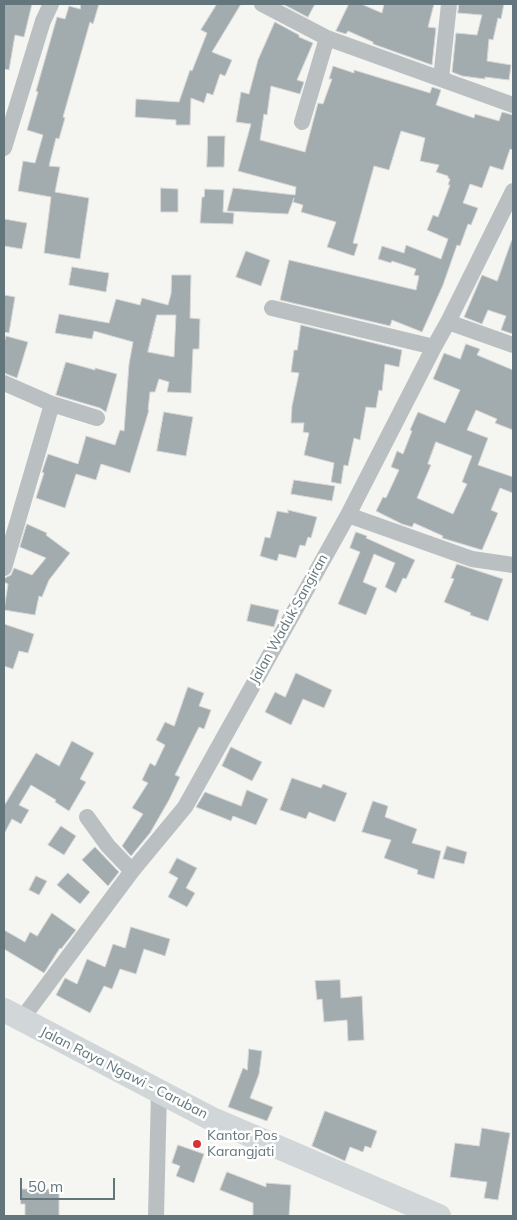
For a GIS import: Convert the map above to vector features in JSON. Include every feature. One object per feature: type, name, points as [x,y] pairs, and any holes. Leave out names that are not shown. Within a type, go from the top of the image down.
[{"type":"highway","name":"Jalan Raya Ngawi - Caruban","points":[[12,1015],[210,1118],[438,1216]]},
{"type":"street","points":[[4,148],[35,47],[51,4]]},
{"type":"street","points":[[262,4],[327,38],[513,105]]},
{"type":"street","points":[[441,79],[449,4]]},
{"type":"street","points":[[302,122],[327,38]]},
{"type":"street","name":"Jalan Waduk Sangiran","points":[[12,1015],[184,807],[348,514],[448,322],[513,191]]},
{"type":"street","points":[[272,308],[434,347]]},
{"type":"street","points":[[448,322],[513,345]]},
{"type":"street","points":[[4,383],[52,404],[97,418]]},
{"type":"street","points":[[4,568],[52,404]]},
{"type":"street","points":[[348,514],[472,559],[513,566]]},
{"type":"street","points":[[87,818],[108,846],[132,871]]},
{"type":"street","points":[[156,1216],[159,1092]]},
{"type":"building","points":[[4,4],[32,4],[24,37],[15,35],[9,70],[4,69]]},
{"type":"building","points":[[81,4],[99,4],[93,24],[90,22],[63,117],[65,118],[59,139],[56,138],[49,166],[60,167],[55,192],[89,198],[80,259],[44,253],[51,197],[18,191],[23,161],[35,163],[43,135],[27,130],[57,17],[65,19],[69,6],[80,9]]},
{"type":"building","points":[[217,4],[241,4],[212,52],[232,60],[225,76],[220,74],[213,95],[207,93],[204,103],[191,98],[190,125],[176,125],[176,120],[135,117],[136,99],[179,102],[190,70],[192,71],[207,33],[201,30]]},
{"type":"building","points":[[283,4],[315,4],[308,17]]},
{"type":"building","points":[[349,4],[361,4],[382,13],[384,4],[434,4],[428,27],[436,28],[432,65],[373,44],[373,42],[348,31],[346,34],[336,31]]},
{"type":"building","points":[[459,4],[504,4],[501,19],[498,18],[493,40],[489,39],[487,61],[511,65],[509,80],[462,76],[452,72],[456,33],[477,35],[482,15],[458,13]]},
{"type":"building","points":[[275,22],[299,35],[299,37],[313,43],[297,80],[304,82],[300,94],[271,86],[267,115],[264,114],[260,140],[305,152],[318,103],[323,104],[332,79],[329,79],[333,66],[354,73],[354,70],[430,93],[432,87],[441,90],[436,105],[474,118],[475,114],[499,121],[502,112],[513,115],[513,150],[510,149],[503,170],[490,166],[482,188],[470,184],[463,203],[478,208],[471,225],[468,224],[460,246],[457,245],[443,285],[422,332],[392,320],[390,326],[280,300],[289,260],[416,290],[419,276],[414,275],[416,269],[392,261],[391,263],[378,259],[382,246],[404,253],[406,245],[441,259],[448,239],[427,230],[433,215],[438,217],[450,185],[448,185],[450,179],[448,176],[436,172],[439,165],[420,161],[425,138],[401,131],[389,170],[374,166],[353,243],[358,244],[354,256],[327,247],[336,222],[301,212],[303,205],[293,202],[294,198],[288,214],[227,211],[233,188],[295,195],[296,187],[238,171],[251,124],[236,122],[241,92],[249,94],[258,60]]},
{"type":"building","points":[[208,136],[225,136],[224,167],[207,167]]},
{"type":"building","points":[[161,188],[178,189],[178,212],[161,212]]},
{"type":"building","points":[[205,189],[224,190],[223,212],[234,213],[233,224],[200,223],[202,197],[204,197]]},
{"type":"building","points":[[4,219],[27,223],[22,249],[4,246]]},
{"type":"building","points":[[512,240],[513,334],[501,330],[506,316],[488,310],[482,324],[464,317],[482,275],[497,281]]},
{"type":"building","points":[[246,251],[270,260],[261,286],[236,277]]},
{"type":"building","points":[[72,267],[109,273],[106,292],[69,285]]},
{"type":"building","points":[[172,275],[191,275],[190,318],[200,319],[199,349],[193,349],[191,393],[167,392],[169,382],[159,379],[155,392],[150,392],[149,410],[130,473],[101,464],[96,480],[76,474],[65,508],[36,498],[48,454],[78,464],[86,436],[115,445],[120,430],[124,431],[129,364],[133,342],[94,331],[92,339],[55,333],[59,314],[109,323],[116,299],[140,305],[142,298],[168,305],[171,294]],"holes":[[[157,315],[176,315],[174,357],[148,352]]]},
{"type":"building","points":[[4,295],[15,297],[9,333],[4,332]]},
{"type":"building","points":[[301,325],[402,350],[399,367],[385,364],[382,391],[379,390],[376,408],[366,407],[360,440],[354,438],[348,466],[344,465],[341,484],[331,482],[334,463],[304,455],[309,433],[303,432],[304,423],[291,423],[292,406],[299,373],[291,372],[294,350],[297,350]]},
{"type":"building","points":[[6,336],[28,342],[17,378],[4,373],[4,344]]},
{"type":"building","points":[[466,344],[480,349],[477,355],[513,370],[513,430],[495,423],[497,419],[476,410],[467,430],[488,438],[478,465],[513,477],[513,493],[500,488],[491,510],[498,513],[482,550],[442,538],[443,536],[414,523],[412,527],[402,524],[376,511],[383,497],[386,498],[399,470],[391,467],[397,451],[403,454],[418,412],[445,423],[460,390],[433,379],[444,353],[460,359]],"holes":[[[436,442],[472,456],[462,482],[467,484],[453,514],[417,498],[431,465],[428,464]]]},
{"type":"building","points":[[66,362],[117,374],[106,412],[100,408],[56,395]]},
{"type":"building","points":[[164,412],[193,417],[186,456],[157,451]]},
{"type":"building","points":[[294,480],[335,486],[332,501],[291,494]]},
{"type":"building","points":[[288,510],[317,517],[311,538],[308,537],[305,546],[300,545],[296,558],[279,554],[277,561],[260,556],[265,537],[270,538],[277,511],[288,513]]},
{"type":"building","points":[[27,524],[47,533],[46,535],[70,553],[49,580],[42,597],[39,596],[35,615],[4,610],[8,584],[4,582],[5,578],[11,575],[14,568],[32,575],[46,558],[20,547]]},
{"type":"building","points":[[356,532],[415,560],[406,579],[403,578],[396,593],[385,587],[395,563],[374,554],[363,582],[377,588],[366,615],[338,604],[360,552],[350,548]]},
{"type":"building","points":[[457,564],[503,579],[488,621],[470,615],[471,613],[444,602],[454,579],[451,578]]},
{"type":"building","points":[[251,604],[279,610],[274,627],[247,621]]},
{"type":"building","points":[[4,624],[34,634],[28,653],[19,651],[13,669],[4,666]]},
{"type":"building","points":[[296,673],[332,690],[324,708],[303,699],[291,725],[265,712],[275,692],[285,697]]},
{"type":"building","points":[[188,687],[204,693],[199,706],[211,710],[204,729],[199,727],[175,775],[180,777],[169,800],[150,833],[131,856],[122,846],[143,814],[132,808],[148,783],[142,780],[150,763],[155,766],[165,745],[156,740],[165,722],[174,726]]},
{"type":"building","points":[[72,741],[94,753],[80,779],[86,782],[69,811],[55,802],[56,800],[31,785],[19,805],[29,810],[21,824],[12,819],[4,834],[4,806],[36,753],[59,766]]},
{"type":"building","points":[[231,747],[262,762],[252,781],[222,766]]},
{"type":"building","points":[[292,778],[321,788],[323,784],[347,793],[335,822],[309,812],[306,819],[280,810]]},
{"type":"building","points":[[247,790],[268,799],[256,825],[233,816],[231,821],[196,807],[205,792],[241,806]]},
{"type":"building","points":[[373,801],[388,806],[385,817],[417,829],[412,843],[441,851],[434,879],[417,874],[418,870],[384,858],[391,840],[362,832]]},
{"type":"building","points":[[61,826],[76,836],[64,855],[48,845]]},
{"type":"building","points":[[447,846],[467,852],[464,864],[443,859]]},
{"type":"building","points":[[95,847],[119,872],[108,886],[82,860]]},
{"type":"building","points":[[177,858],[197,868],[186,888],[195,893],[187,907],[168,897],[178,878],[169,873]]},
{"type":"building","points":[[68,873],[90,892],[80,904],[57,885]]},
{"type":"building","points":[[36,876],[47,881],[39,895],[29,890]]},
{"type":"building","points":[[52,913],[76,930],[60,948],[44,973],[4,949],[4,930],[25,942],[30,932],[37,936]]},
{"type":"building","points":[[131,927],[170,939],[165,956],[144,949],[136,974],[120,969],[112,989],[104,986],[90,1013],[56,995],[65,978],[77,984],[87,959],[105,967],[113,944],[125,948]]},
{"type":"building","points":[[340,980],[341,998],[362,996],[364,1040],[348,1041],[347,1020],[324,1022],[322,999],[317,1000],[315,981]]},
{"type":"building","points":[[249,1049],[262,1051],[259,1074],[250,1098],[273,1107],[267,1121],[228,1107],[243,1068],[247,1070]]},
{"type":"building","points":[[325,1111],[377,1131],[371,1148],[365,1146],[363,1152],[350,1147],[345,1161],[312,1146]]},
{"type":"building","points":[[482,1128],[510,1133],[498,1200],[484,1198],[487,1182],[450,1177],[455,1143],[479,1146]]},
{"type":"building","points":[[178,1145],[204,1154],[194,1183],[176,1176],[180,1166],[172,1163]]},
{"type":"building","points":[[227,1172],[266,1187],[266,1183],[291,1185],[289,1216],[253,1216],[253,1203],[220,1190]]},
{"type":"building","points":[[21,1189],[49,1189],[49,1192],[59,1192],[59,1216],[25,1216],[25,1204],[21,1204]]},
{"type":"place","name":"Kantor Pos Karangjati","points":[[197,1144]]}]
